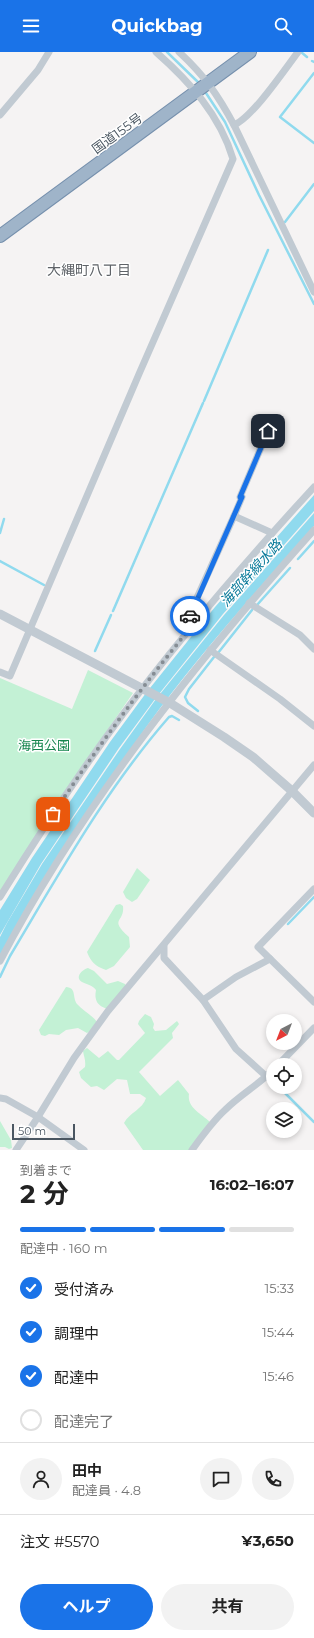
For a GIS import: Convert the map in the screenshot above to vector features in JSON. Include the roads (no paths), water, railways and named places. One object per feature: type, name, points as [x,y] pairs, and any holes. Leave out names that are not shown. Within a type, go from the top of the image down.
[{"type":"highway","name":"国道155号","points":[[0,236],[250,52]]},
{"type":"street","points":[[0,115],[38,70],[49,52]]},
{"type":"street","points":[[156,52],[182,76],[196,92],[235,145],[314,292]]},
{"type":"street","points":[[0,672],[10,676],[233,159],[235,145],[234,125],[222,103],[197,69],[179,52]]},
{"type":"street","points":[[234,125],[241,122],[249,114],[273,86],[298,52]]},
{"type":"street","points":[[188,631],[189,618],[196,600],[234,516],[242,497],[240,497],[268,431]]},
{"type":"street","points":[[0,897],[88,762],[145,690],[188,631],[272,533],[314,487]]},
{"type":"street","points":[[234,516],[272,533]]},
{"type":"street","points":[[0,961],[46,878],[99,798],[169,702],[210,650],[249,603],[314,530]]},
{"type":"street","points":[[249,603],[300,635],[314,649]]},
{"type":"street","points":[[0,614],[169,702],[224,736],[253,757],[292,791],[314,813]]},
{"type":"street","points":[[210,650],[280,699],[314,726]]},
{"type":"street","points":[[16,1150],[74,1058],[108,1011],[151,962],[314,765]]},
{"type":"street","points":[[314,889],[258,947],[314,1002]]},
{"type":"street","points":[[164,946],[164,958],[203,1000],[236,1049],[266,1076]]},
{"type":"street","points":[[151,962],[164,958]]},
{"type":"street","points":[[203,1000],[236,977],[270,959]]},
{"type":"street","points":[[285,1058],[314,1028]]},
{"type":"street","points":[[192,1150],[208,1127],[226,1108],[266,1078]]},
{"type":"street","points":[[0,1098],[6,1099],[38,1117],[84,1150]]},
{"type":"water","name":"海部幹線水路","points":[[314,495],[314,511],[223,614],[155,699],[119,748],[41,864],[0,935],[0,910],[32,858],[110,742],[146,693],[215,607]]},
{"type":"water","points":[[314,513],[314,526],[207,649],[147,726],[69,838],[33,896],[0,956],[0,937],[7,923],[42,864],[120,749],[156,699],[224,615]]},
{"type":"waterway","points":[[167,52],[200,84]]},
{"type":"waterway","points":[[301,52],[307,57]]},
{"type":"waterway","points":[[314,73],[280,117],[314,143]]},
{"type":"waterway","points":[[204,90],[225,122],[259,195],[314,304]]},
{"type":"waterway","points":[[285,222],[314,184]]},
{"type":"waterway","points":[[204,401],[268,250]]},
{"type":"waterway","points":[[113,611],[203,403]]},
{"type":"waterway","points":[[0,533],[4,519]]},
{"type":"waterway","points":[[298,559],[314,541]]},
{"type":"waterway","points":[[0,561],[44,585]]},
{"type":"waterway","points":[[257,605],[290,568]]},
{"type":"waterway","points":[[218,653],[252,610]]},
{"type":"waterway","points":[[95,651],[111,615]]},
{"type":"waterway","points":[[198,711],[188,703],[185,697],[189,689],[214,657]]},
{"type":"waterway","points":[[0,977],[10,956],[84,833],[124,773],[169,717],[172,716],[179,720]]},
{"type":"waterway","points":[[288,924],[314,897]]},
{"type":"waterway","points":[[286,1094],[314,1122]]},
{"type":"district","name":"大縄町八丁目","points":[[89,270]]},
{"type":"park label","name":"海西公園","points":[[44,745]]}]
